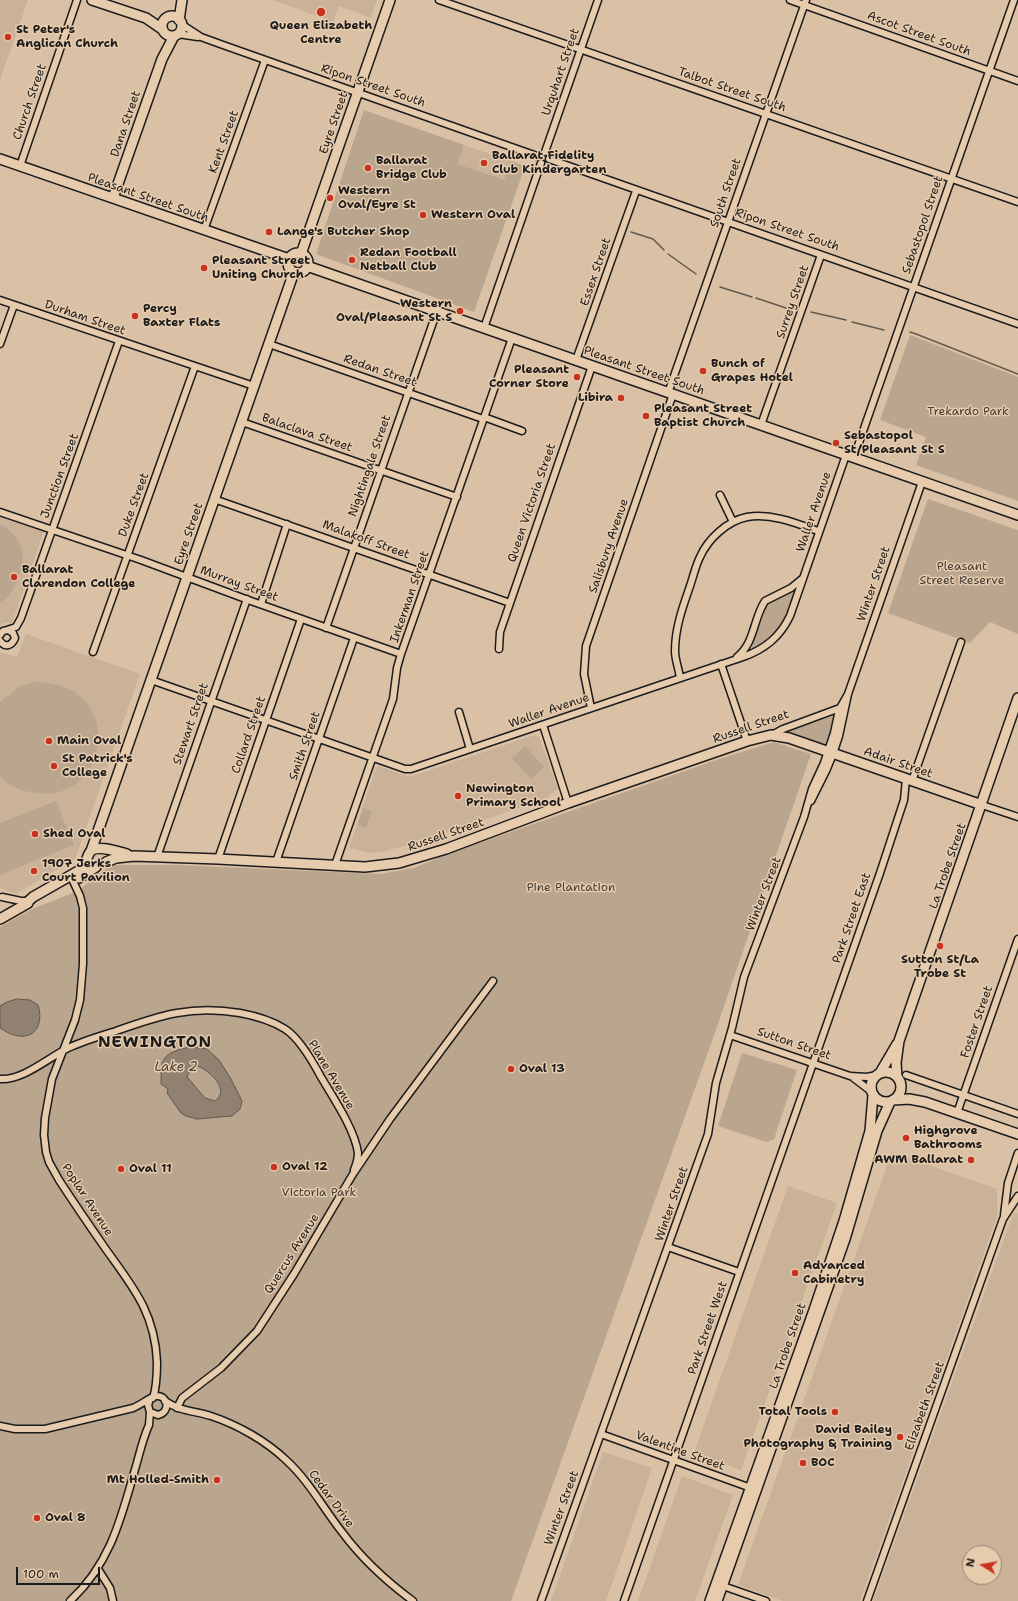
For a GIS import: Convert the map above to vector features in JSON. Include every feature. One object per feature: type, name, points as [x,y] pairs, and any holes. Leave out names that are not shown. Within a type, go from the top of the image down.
[{"type":"main road","points":[[92,0],[146,18],[174,20],[182,0]]},
{"type":"main road","name":"Eyre Street","points":[[301,254],[390,0]]},
{"type":"main road","points":[[146,18],[169,36],[176,35]]},
{"type":"main road","name":"Dana Street","points":[[113,198],[162,59],[176,35],[181,30],[174,20],[162,24],[164,31],[162,59]]},
{"type":"main road","name":"Pleasant Street South","points":[[0,159],[289,259]]},
{"type":"main road","points":[[294,254],[301,254],[307,259],[307,266],[302,272],[294,272],[289,266],[289,259],[294,254]]},
{"type":"main road","name":"Pleasant Street South","points":[[307,266],[922,482],[1018,514]]},
{"type":"main road","name":"Eyre Street","points":[[90,853],[294,272]]},
{"type":"main road","name":"La Trobe Street","points":[[901,1078],[896,1063],[899,1041],[1018,698]]},
{"type":"main road","name":"Adair Street","points":[[771,735],[784,736],[982,805]]},
{"type":"main road","name":"Russell Street","points":[[106,862],[114,858],[134,856],[369,867],[405,862],[446,849],[568,803],[747,741],[771,735]]},
{"type":"main road","name":"Eyre Street","points":[[104,849],[101,832],[107,804]]},
{"type":"main road","points":[[0,919],[72,879],[96,867],[102,866],[106,862],[108,855],[104,849],[97,848],[90,853],[84,867],[72,879]]},
{"type":"main road","name":"Russell Street","points":[[104,849],[134,856]]},
{"type":"main road","points":[[90,853],[90,862],[96,867]]},
{"type":"main road","name":"La Trobe Street","points":[[878,1074],[899,1041]]},
{"type":"main road","points":[[925,1102],[910,1093],[901,1078],[889,1072],[878,1074],[871,1083],[873,1094],[882,1102],[909,1099],[925,1102],[1018,1134]]},
{"type":"main road","points":[[891,1101],[900,1092],[901,1078]]},
{"type":"main road","name":"La Trobe Street","points":[[754,1489],[844,1221],[870,1131],[873,1094]]},
{"type":"main road","name":"La Trobe Street","points":[[710,1601],[719,1584],[845,1239],[877,1132],[891,1101]]},
{"type":"main road","name":"La Trobe Street","points":[[717,1601],[719,1584]]},
{"type":"street","name":"Church Street","points":[[20,166],[77,0]]},
{"type":"street","name":"Talbot Street South","points":[[439,0],[1018,202]]},
{"type":"street","name":"Urquhart Street","points":[[545,152],[598,0]]},
{"type":"street","name":"Ascot Street South","points":[[790,0],[805,2],[1018,81]]},
{"type":"street","name":"Sebastopol Street","points":[[850,456],[913,287],[1014,0]]},
{"type":"street","name":"South Street","points":[[671,393],[728,222],[805,2]]},
{"type":"street","name":"Ripon Street South","points":[[174,20],[201,37],[537,156]]},
{"type":"street","name":"Ripon Street South","points":[[176,35],[201,37]]},
{"type":"street","name":"Kent Street","points":[[204,230],[265,60]]},
{"type":"street","points":[[542,152],[545,152],[549,156],[549,159],[547,162],[541,163],[537,159],[537,156],[542,152]]},
{"type":"street","name":"Ripon Street South","points":[[549,159],[636,191],[1018,324]]},
{"type":"street","points":[[484,328],[541,163]]},
{"type":"street","name":"Essex Street","points":[[576,360],[636,191]]},
{"type":"street","name":"Surrey Street","points":[[761,425],[822,255]]},
{"type":"street","name":"Durham Street","points":[[0,300],[254,386]]},
{"type":"street","points":[[0,344],[14,304]]},
{"type":"street","name":"Nightingale Street","points":[[326,628],[436,311]]},
{"type":"street","name":"Inkerman Street","points":[[335,865],[394,696],[397,668],[401,654],[512,338]]},
{"type":"street","name":"Junction Street","points":[[2,633],[16,627],[20,618],[119,341]]},
{"type":"street","name":"Redan Street","points":[[269,344],[522,431]]},
{"type":"street","name":"Duke Street","points":[[93,652],[195,366]]},
{"type":"street","name":"Queen Victoria Street","points":[[499,649],[499,634],[592,366]]},
{"type":"street","name":"Salisbury Avenue","points":[[591,708],[584,674],[586,646],[671,393]]},
{"type":"street","name":"Balaclava Street","points":[[242,422],[456,497]]},
{"type":"street","name":"Waller Avenue","points":[[151,680],[319,739],[410,769],[543,725],[762,649],[778,635],[790,616],[818,531],[850,456]]},
{"type":"street","name":"Winter Street","points":[[541,1601],[708,1134],[716,1083],[748,967],[807,809],[812,789],[839,736],[848,694],[922,482]]},
{"type":"street","points":[[720,495],[733,522]]},
{"type":"street","name":"Malakoff Street","points":[[214,499],[510,602]]},
{"type":"street","name":"Murray Street","points":[[0,512],[127,555],[401,654]]},
{"type":"street","points":[[680,678],[675,653],[676,633],[681,612],[700,557],[716,535],[733,522],[748,517],[764,516],[782,519],[818,531]]},
{"type":"street","points":[[261,604],[287,524]]},
{"type":"street","name":"Waller Avenue","points":[[732,660],[743,653],[747,646],[765,601],[794,586],[803,577]]},
{"type":"street","name":"Stewart Street","points":[[157,857],[247,599]]},
{"type":"street","name":"Junction Street","points":[[14,638],[19,627],[20,618]]},
{"type":"street","name":"Collard Street","points":[[218,859],[301,619]]},
{"type":"street","points":[[1,643],[11,644],[14,638],[13,633],[2,633]]},
{"type":"street","name":"Smith Street","points":[[276,862],[354,638]]},
{"type":"street","name":"Park Street East","points":[[812,1063],[903,804],[909,780],[961,642]]},
{"type":"street","points":[[721,664],[747,741]]},
{"type":"street","name":"Winter Street","points":[[831,753],[840,708],[848,694]]},
{"type":"street","name":"Russell Street","points":[[771,735],[840,708]]},
{"type":"street","points":[[459,712],[470,749]]},
{"type":"street","points":[[543,725],[568,803]]},
{"type":"street","name":"Adair Street","points":[[982,805],[1018,817]]},
{"type":"street","name":"Poplar Avenue","points":[[72,879],[80,896],[83,908],[82,980],[77,1014],[52,1079],[46,1108],[44,1135],[48,1158],[58,1180],[132,1285],[144,1306],[152,1325],[157,1356],[156,1382],[151,1399]]},
{"type":"street","points":[[1,897],[21,901],[22,906]]},
{"type":"street","points":[[1,897],[22,906]]},
{"type":"street","name":"Foster Street","points":[[957,1113],[1018,939]]},
{"type":"street","name":"Quercus Avenue","points":[[177,1408],[182,1398],[221,1368],[257,1331],[294,1274],[354,1174],[390,1119],[493,981]]},
{"type":"street","name":"Plane Avenue","points":[[0,1079],[6,1080],[23,1074],[62,1051],[82,1042],[158,1017],[194,1010],[255,1016],[272,1022],[287,1030],[306,1052],[333,1096],[355,1142],[358,1155],[354,1174]]},
{"type":"street","name":"Sutton Street","points":[[730,1035],[850,1076],[867,1077],[878,1074]]},
{"type":"street","name":"Park Street West","points":[[624,1601],[812,1063]]},
{"type":"street","name":"Sutton Street","points":[[850,1076],[873,1094]]},
{"type":"street","points":[[901,1078],[963,1095],[1018,1114]]},
{"type":"street","name":"Elizabeth Street","points":[[867,1601],[1003,1219],[1008,1183],[1018,1153]]},
{"type":"street","name":"Elizabeth Street","points":[[1003,1219],[1018,1196]]},
{"type":"street","points":[[668,1247],[739,1272]]},
{"type":"street","name":"Poplar Avenue","points":[[156,1382],[158,1390],[165,1400]]},
{"type":"street","points":[[0,1426],[15,1429],[45,1429],[133,1408],[160,1396],[165,1400],[166,1410],[158,1415],[149,1425]]},
{"type":"street","points":[[70,1601],[84,1587],[98,1569],[116,1532],[149,1425],[150,1411],[148,1405],[151,1399]]},
{"type":"street","name":"Cedar Drive","points":[[165,1400],[177,1408],[211,1416],[232,1425],[254,1437],[286,1460],[309,1485],[341,1531],[364,1560],[413,1601]]},
{"type":"street","points":[[133,1408],[150,1411],[158,1415]]},
{"type":"street","name":"Cedar Drive","points":[[166,1410],[177,1408]]},
{"type":"street","name":"Valentine Street","points":[[601,1434],[754,1489]]},
{"type":"street","points":[[98,1569],[110,1588],[113,1601]]},
{"type":"street","points":[[719,1584],[766,1601]]},
{"type":"shaded area","points":[[0,0],[28,0],[0,80]]},
{"type":"shaded area","name":"Queen Elizabeth Centre","points":[[273,0],[377,0],[371,18],[339,6],[333,22]]},
{"type":"shaded area","name":"Ballarat Fidelity Club Kindergarten","points":[[464,145],[511,161],[504,181],[457,164]]},
{"type":"shaded area","name":"Ballarat Clarendon College","points":[[0,515],[44,531],[12,623],[0,625]]},
{"type":"shaded area","name":"St Patrick's College","points":[[26,634],[140,674],[75,859],[16,894],[0,888],[0,652],[17,657]]},
{"type":"shaded area","name":"Newington Primary School","points":[[535,735],[539,737],[558,789],[545,799],[414,844],[371,853],[349,848],[376,768],[379,766],[409,777]]},
{"type":"shaded area","points":[[892,1152],[997,1189],[997,1217],[860,1601],[783,1601],[738,1585]]},
{"type":"shaded area","points":[[788,1186],[837,1203],[741,1470],[694,1453]]},
{"type":"shaded area","points":[[1018,1213],[1018,1601],[873,1601],[1013,1214]]},
{"type":"shaded area","points":[[603,1452],[652,1468],[606,1601],[551,1601]]},
{"type":"shaded area","points":[[682,1476],[733,1495],[695,1601],[638,1601]]},
{"type":"green space","points":[[364,110],[464,145],[457,164],[504,180],[511,161],[525,166],[474,312],[316,254]]},
{"type":"green space","name":"Trekardo Park","points":[[910,335],[1018,377],[1018,501],[916,465],[926,437],[880,420]]},
{"type":"green space","name":"Pleasant Street Reserve","points":[[928,499],[1018,530],[1018,634],[990,622],[970,643],[888,613]]},
{"type":"green space","points":[[0,524],[17,538],[21,546],[23,556],[18,580],[10,594],[0,602]]},
{"type":"green space","points":[[793,591],[794,595],[791,604],[784,620],[775,634],[762,645],[753,650],[751,649],[767,604]]},
{"type":"green space","name":"Main Oval","points":[[35,682],[65,687],[85,701],[96,720],[98,742],[93,763],[80,781],[61,792],[35,793],[25,791],[11,785],[0,776],[0,702],[22,685]]},
{"type":"green space","points":[[833,716],[835,717],[832,732],[826,745],[820,745],[785,732]]},
{"type":"green space","name":"Victoria Park","points":[[774,742],[811,754],[712,1041],[511,1601],[0,1601],[0,927],[32,909],[78,891],[110,865],[175,865],[380,874],[414,868],[448,854],[719,759]]},
{"type":"green space","points":[[525,746],[544,767],[531,779],[512,758]]},
{"type":"green space","name":"Shed Oval","points":[[56,801],[74,845],[0,875],[0,823]]},
{"type":"green space","points":[[363,808],[372,811],[366,828],[358,825]]},
{"type":"green space","points":[[742,1053],[797,1070],[774,1139],[767,1142],[718,1126]]},
{"type":"water","points":[[17,999],[30,1000],[38,1005],[40,1012],[39,1024],[32,1033],[27,1036],[8,1033],[0,1028],[0,1006]]},
{"type":"water","name":"Lake 2","points":[[191,1047],[207,1049],[219,1060],[231,1079],[242,1101],[240,1109],[232,1116],[197,1119],[186,1116],[181,1113],[167,1093],[168,1089],[161,1084],[162,1064],[166,1057],[178,1050]],"holes":[[[198,1066],[213,1076],[220,1086],[221,1092],[215,1101],[205,1098],[187,1077],[189,1073]]]},
{"type":"waterway","points":[[631,232],[653,239],[664,250]]},
{"type":"waterway","points":[[668,254],[696,274]]},
{"type":"waterway","points":[[720,287],[752,297]]},
{"type":"waterway","points":[[756,298],[792,310]]},
{"type":"waterway","points":[[811,312],[846,320]]},
{"type":"waterway","points":[[852,322],[884,330]]},
{"type":"waterway","points":[[910,332],[1018,374]]},
{"type":"place","name":"Queen Elizabeth Centre","points":[[321,12]]},
{"type":"place","name":"St Peter's Anglican Church","points":[[8,37]]},
{"type":"place","name":"Ballarat Fidelity Club Kindergarten","points":[[484,163]]},
{"type":"place","name":"Ballarat Bridge Club","points":[[368,168]]},
{"type":"place","name":"Western Oval/Eyre St","points":[[330,198]]},
{"type":"place","name":"Western Oval","points":[[423,215]]},
{"type":"place","name":"Lange's Butcher Shop","points":[[269,232]]},
{"type":"place","name":"Redan Football Netball Club","points":[[352,260]]},
{"type":"place","name":"Pleasant Street Uniting Church","points":[[204,268]]},
{"type":"place","name":"Western Oval/Pleasant St S","points":[[460,311]]},
{"type":"place","name":"Percy Baxter Flats","points":[[135,316]]},
{"type":"place","name":"Bunch of Grapes Hotel","points":[[703,371]]},
{"type":"place","name":"Pleasant Corner Store","points":[[577,377]]},
{"type":"place","name":"Libira","points":[[621,398]]},
{"type":"place","name":"Pleasant Street Baptist Church","points":[[646,416]]},
{"type":"place","name":"Sebastopol St/Pleasant St S","points":[[836,443]]},
{"type":"place","name":"Ballarat Clarendon College","points":[[14,577]]},
{"type":"place","name":"Main Oval","points":[[49,741]]},
{"type":"place","name":"St Patrick's College","points":[[54,766]]},
{"type":"place","name":"Newington Primary School","points":[[458,796]]},
{"type":"place","name":"Shed Oval","points":[[35,834]]},
{"type":"place","name":"1907 Jerks Court Pavilion","points":[[34,871]]},
{"type":"place","name":"Sutton St/La Trobe St","points":[[940,946]]},
{"type":"place","name":"Oval 13","points":[[511,1069]]},
{"type":"place","name":"Highgrove Bathrooms","points":[[906,1138]]},
{"type":"place","name":"AWM Ballarat","points":[[971,1160]]},
{"type":"place","name":"Oval 12","points":[[274,1167]]},
{"type":"place","name":"Oval 11","points":[[121,1169]]},
{"type":"place","name":"Advanced Cabinetry","points":[[795,1273]]},
{"type":"place","name":"Total Tools","points":[[835,1412]]},
{"type":"place","name":"David Bailey Photography & Training","points":[[900,1437]]},
{"type":"place","name":"BOC","points":[[803,1463]]},
{"type":"place","name":"Mt Holled-Smith","points":[[217,1480]]},
{"type":"place","name":"Oval 8","points":[[37,1518]]},
{"type":"district","name":"NEWINGTON","points":[[155,1043]]},
{"type":"park label","name":"Pine Plantation","points":[[571,888]]}]
